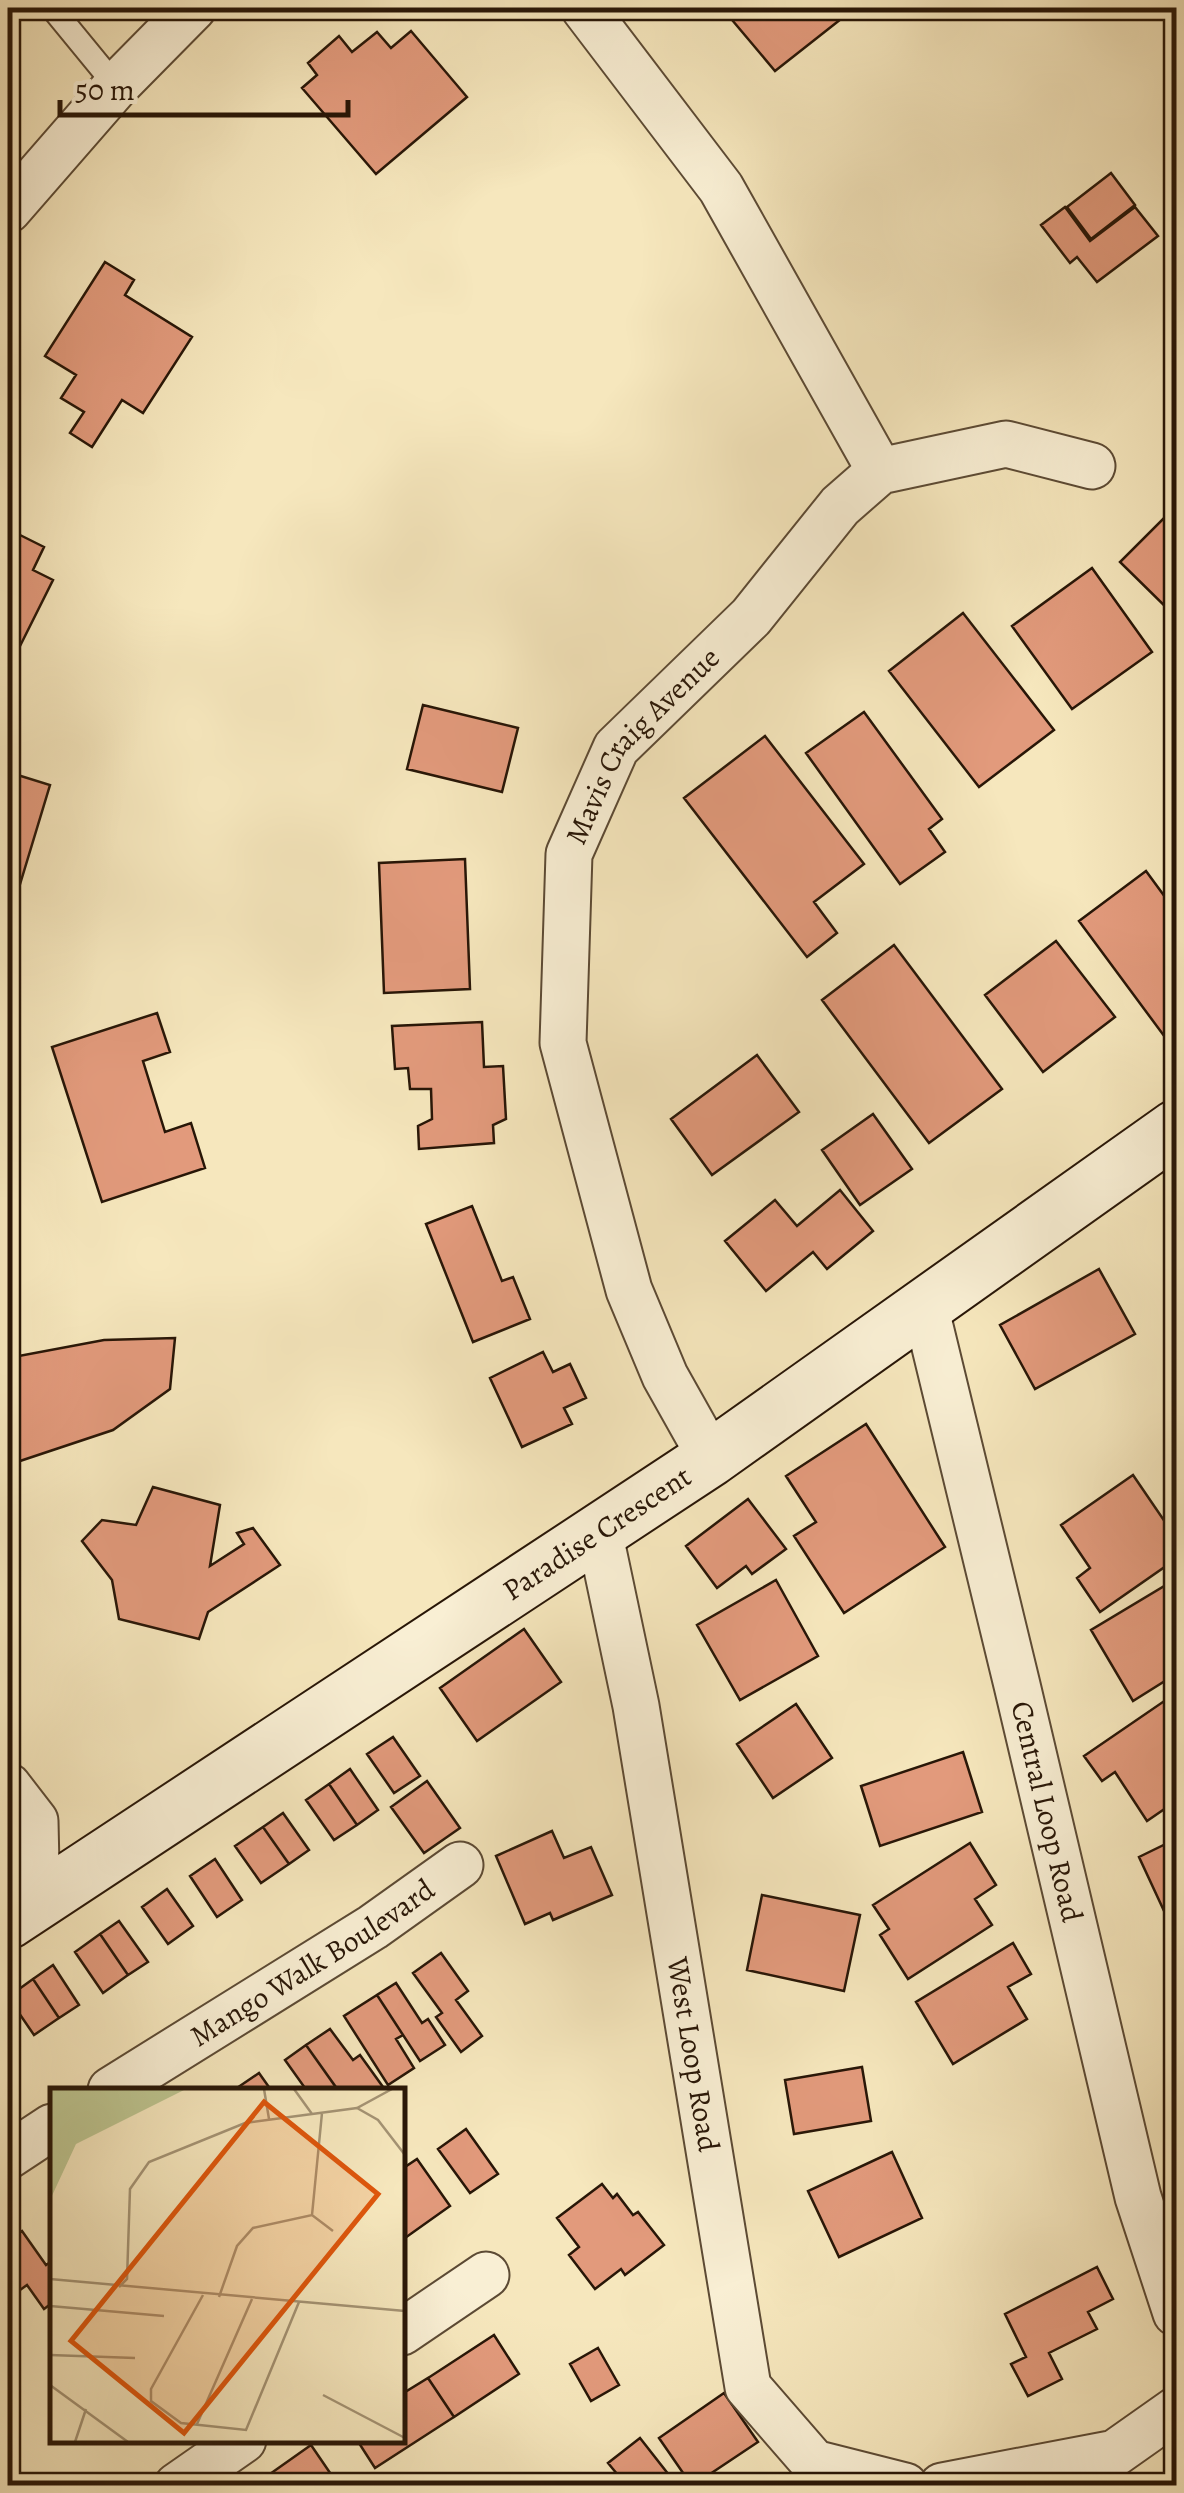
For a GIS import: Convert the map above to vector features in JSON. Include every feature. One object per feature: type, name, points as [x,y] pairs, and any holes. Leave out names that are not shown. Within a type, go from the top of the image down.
[{"type":"street","points":[[8,210],[116,86],[193,8]]},
{"type":"street","points":[[584,8],[721,188],[880,470],[1006,444],[1092,466]]},
{"type":"street","name":"Mavis Craig Avenue","points":[[711,1458],[665,1376],[629,1290],[563,1043],[569,854],[616,748],[751,617],[840,506],[880,470]]},
{"type":"street","name":"Paradise Crescent","points":[[17,1915],[711,1458],[1176,1128]]},
{"type":"street","name":"Central Loop Road","points":[[925,1306],[1138,2196],[1176,2314]]},
{"type":"street","name":"West Loop Road","points":[[600,1531],[636,1706],[748,2387],[814,2463],[905,2486]]},
{"type":"street","points":[[8,1786],[35,1821],[36,1866],[17,1915]]},
{"type":"street","name":"Mango Walk Boulevard","points":[[114,2088],[373,1927],[460,1865]]},
{"type":"street","points":[[8,2156],[50,2128]]},
{"type":"street","points":[[405,2330],[486,2276]]},
{"type":"street","points":[[942,2486],[1115,2453],[1176,2410]]},
{"type":"street","points":[[177,2486],[239,2443]]},
{"type":"lane","points":[[52,8],[116,86]]},
{"type":"building","points":[[722,8],[855,8],[775,71]]},
{"type":"building","points":[[411,31],[467,97],[376,174],[302,88],[317,75],[308,63],[339,36],[352,52],[377,32],[391,48]]},
{"type":"building","points":[[1111,173],[1135,205],[1091,239],[1067,207]]},
{"type":"building","points":[[1065,207],[1090,241],[1135,207],[1158,236],[1097,282],[1077,257],[1070,263],[1041,225]]},
{"type":"building","points":[[105,262],[134,280],[125,295],[192,337],[143,413],[122,400],[92,447],[70,433],[84,412],[61,398],[76,375],[45,356]]},
{"type":"building","points":[[1172,510],[1176,514],[1176,617],[1120,562]]},
{"type":"building","points":[[8,529],[44,547],[33,570],[53,580],[8,670]]},
{"type":"building","points":[[1092,568],[1152,652],[1072,709],[1012,626]]},
{"type":"building","points":[[963,613],[1054,730],[979,787],[889,671]]},
{"type":"building","points":[[423,705],[518,728],[502,792],[407,769]]},
{"type":"building","points":[[864,712],[942,819],[929,829],[945,852],[900,884],[806,753]]},
{"type":"building","points":[[765,736],[864,864],[814,902],[837,933],[807,957],[684,798]]},
{"type":"building","points":[[8,772],[50,785],[8,924]]},
{"type":"building","points":[[465,859],[470,989],[384,993],[379,863]]},
{"type":"building","points":[[1146,871],[1176,912],[1176,1052],[1079,921]]},
{"type":"building","points":[[1056,941],[1115,1017],[1043,1072],[985,995]]},
{"type":"building","points":[[894,945],[1002,1089],[929,1143],[822,1000]]},
{"type":"building","points":[[157,1013],[170,1052],[143,1061],[165,1132],[191,1123],[205,1168],[102,1202],[52,1047]]},
{"type":"building","points":[[482,1022],[484,1067],[503,1066],[506,1119],[493,1125],[494,1143],[419,1149],[418,1126],[432,1119],[431,1089],[410,1089],[408,1068],[395,1069],[392,1026]]},
{"type":"building","points":[[757,1055],[799,1112],[712,1175],[671,1119]]},
{"type":"building","points":[[873,1114],[912,1169],[860,1205],[822,1150]]},
{"type":"building","points":[[840,1190],[873,1231],[827,1269],[813,1252],[766,1291],[725,1241],[775,1200],[797,1226]]},
{"type":"building","points":[[472,1206],[502,1281],[513,1277],[530,1319],[473,1342],[426,1224]]},
{"type":"building","points":[[1099,1269],[1135,1334],[1035,1389],[1000,1325]]},
{"type":"building","points":[[175,1338],[170,1389],[113,1430],[20,1461],[8,1449],[8,1358],[104,1340]]},
{"type":"building","points":[[543,1352],[553,1372],[570,1364],[586,1398],[564,1408],[572,1424],[522,1447],[490,1378]]},
{"type":"building","points":[[866,1424],[945,1547],[844,1613],[794,1536],[816,1522],[786,1476]]},
{"type":"building","points":[[1133,1475],[1176,1538],[1176,1559],[1100,1612],[1077,1578],[1090,1568],[1061,1525]]},
{"type":"building","points":[[153,1487],[220,1505],[210,1566],[244,1544],[237,1533],[253,1528],[280,1565],[208,1612],[199,1639],[119,1619],[112,1580],[82,1541],[102,1520],[136,1525]]},
{"type":"building","points":[[748,1499],[786,1549],[752,1574],[746,1566],[717,1588],[686,1546]]},
{"type":"building","points":[[1176,1579],[1176,1674],[1133,1701],[1091,1630]]},
{"type":"building","points":[[776,1580],[818,1656],[740,1700],[697,1625]]},
{"type":"building","points":[[524,1629],[561,1682],[477,1741],[440,1688]]},
{"type":"building","points":[[1176,1693],[1176,1801],[1147,1821],[1115,1772],[1102,1781],[1084,1756]]},
{"type":"building","points":[[796,1704],[832,1758],[773,1798],[737,1744]]},
{"type":"building","points":[[393,1737],[420,1776],[394,1793],[367,1754]]},
{"type":"building","points":[[963,1752],[982,1812],[880,1846],[861,1786]]},
{"type":"building","points":[[350,1769],[378,1810],[357,1825],[329,1784]]},
{"type":"building","points":[[427,1781],[460,1828],[424,1853],[391,1807]]},
{"type":"building","points":[[329,1784],[357,1825],[334,1840],[306,1800]]},
{"type":"building","points":[[283,1813],[309,1850],[289,1864],[263,1827]]},
{"type":"building","points":[[263,1827],[289,1864],[261,1883],[235,1846]]},
{"type":"building","points":[[552,1831],[564,1858],[591,1847],[612,1895],[553,1920],[550,1913],[525,1924],[496,1856]]},
{"type":"building","points":[[1176,1839],[1176,1923],[1171,1926],[1139,1857]]},
{"type":"building","points":[[970,1843],[996,1885],[975,1899],[992,1925],[908,1979],[880,1935],[889,1929],[873,1905]]},
{"type":"building","points":[[215,1859],[242,1900],[217,1917],[190,1876]]},
{"type":"building","points":[[167,1889],[193,1926],[168,1944],[142,1907]]},
{"type":"building","points":[[762,1895],[860,1915],[844,1991],[747,1970]]},
{"type":"building","points":[[119,1921],[148,1962],[128,1975],[100,1934]]},
{"type":"building","points":[[100,1934],[128,1975],[103,1993],[75,1952]]},
{"type":"building","points":[[1013,1943],[1031,1974],[1008,1987],[1027,2019],[953,2064],[916,2002]]},
{"type":"building","points":[[441,1953],[468,1991],[456,2000],[482,2036],[461,2052],[436,2017],[442,2013],[413,1973]]},
{"type":"building","points":[[53,1965],[79,2005],[59,2018],[33,1979]]},
{"type":"building","points":[[33,1979],[59,2018],[34,2035],[8,1997]]},
{"type":"building","points":[[396,1983],[422,2023],[428,2019],[445,2045],[420,2061],[377,1995]]},
{"type":"building","points":[[377,1995],[403,2035],[396,2039],[414,2068],[388,2085],[344,2016]]},
{"type":"building","points":[[330,2029],[353,2060],[360,2055],[383,2087],[337,2088],[306,2045]]},
{"type":"building","points":[[306,2045],[335,2086],[305,2088],[285,2060]]},
{"type":"building","points":[[862,2067],[871,2121],[794,2134],[785,2080]]},
{"type":"building","points":[[259,2073],[270,2088],[237,2088]]},
{"type":"building","points":[[466,2129],[498,2174],[470,2193],[438,2149]]},
{"type":"building","points":[[892,2152],[922,2218],[839,2257],[808,2191]]},
{"type":"building","points":[[417,2159],[450,2206],[405,2238],[405,2167]]},
{"type":"building","points":[[602,2184],[613,2198],[617,2194],[633,2215],[638,2212],[664,2245],[625,2275],[621,2269],[595,2289],[569,2255],[579,2247],[557,2218]]},
{"type":"building","points":[[22,2231],[46,2265],[50,2262],[50,2304],[44,2309],[27,2285],[20,2290],[8,2272],[8,2241]]},
{"type":"building","points":[[1097,2267],[1113,2299],[1088,2312],[1097,2329],[1049,2353],[1062,2379],[1028,2396],[1011,2364],[1026,2357],[1005,2314]]},
{"type":"building","points":[[494,2335],[519,2374],[454,2417],[428,2378]]},
{"type":"building","points":[[598,2348],[619,2385],[591,2401],[570,2364]]},
{"type":"building","points":[[428,2378],[454,2417],[375,2468],[359,2443],[405,2443],[405,2392]]},
{"type":"building","points":[[724,2393],[758,2442],[692,2486],[659,2438]]},
{"type":"building","points":[[640,2438],[675,2486],[627,2486],[608,2463]]},
{"type":"building","points":[[311,2445],[339,2486],[253,2486]]}]
